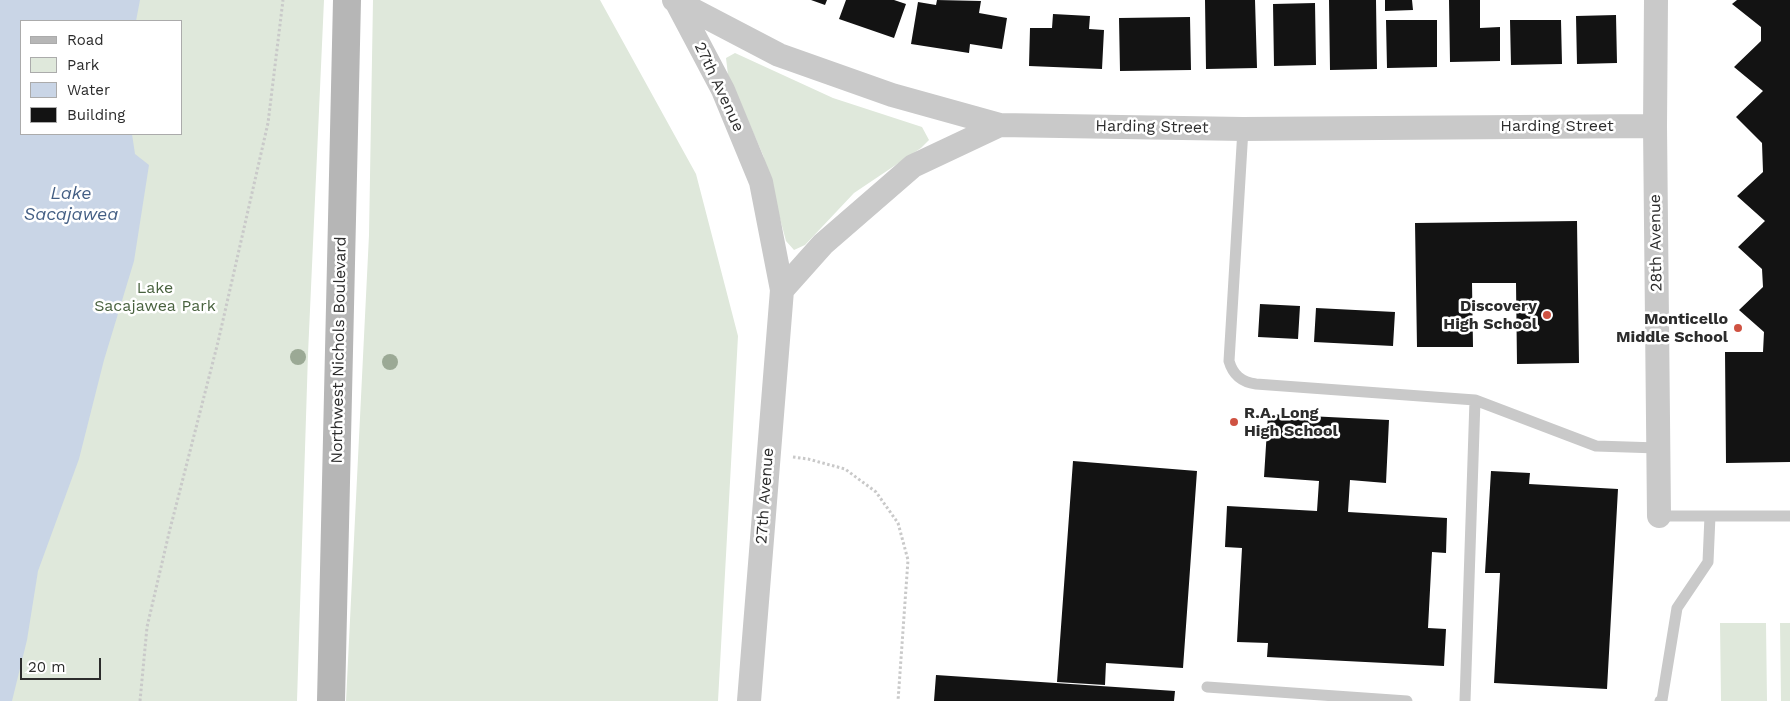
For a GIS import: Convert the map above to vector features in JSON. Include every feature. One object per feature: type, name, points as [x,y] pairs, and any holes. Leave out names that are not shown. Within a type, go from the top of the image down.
[{"type":"main road","name":"Northwest Nichols Boulevard","points":[[331,701],[347,0]]},
{"type":"street","name":"28th Avenue","points":[[1656,0],[1654,126],[1658,516]]},
{"type":"street","name":"Harding Street","points":[[677,1],[779,55],[892,95],[1000,125],[1243,129],[1654,126]]},
{"type":"street","name":"27th Avenue","points":[[677,1],[723,90],[761,182],[782,290],[749,701]]},
{"type":"street","points":[[782,290],[823,244],[913,166],[1000,125]]},
{"type":"lane","points":[[1243,129],[1230,361],[1235,375],[1241,380],[1248,383],[1475,400],[1596,446],[1658,448]]},
{"type":"lane","points":[[1465,701],[1475,400]]},
{"type":"lane","points":[[1658,516],[1790,516]]},
{"type":"lane","points":[[1660,701],[1662,700],[1677,608],[1708,562],[1710,516]]},
{"type":"lane","points":[[1207,687],[1370,700],[1407,701]]},
{"type":"path","points":[[140,701],[147,628],[169,533],[218,342],[268,123],[283,0]]},
{"type":"path","points":[[768,455],[808,459],[845,470],[876,492],[898,523],[908,560],[898,701]]},
{"type":"green space","name":"Lake Sacajawea Park","points":[[0,0],[324,0],[308,354],[297,701],[0,701]]},
{"type":"green space","points":[[373,0],[600,0],[696,174],[738,336],[718,701],[346,701],[369,235]]},
{"type":"green space","points":[[735,53],[833,98],[922,127],[929,140],[921,148],[854,193],[805,245],[794,250],[786,241],[763,155],[728,75],[726,58]]},
{"type":"green space","points":[[1720,623],[1766,623],[1767,701],[1721,701]]},
{"type":"green space","points":[[1780,623],[1790,623],[1790,701],[1781,701]]},
{"type":"water","name":"Lake Sacajawea","points":[[0,0],[140,0],[136,20],[20,20],[20,135],[132,135],[135,154],[149,165],[134,261],[104,360],[79,459],[38,571],[27,640],[12,701],[0,701]]},
{"type":"building","points":[[811,0],[827,0],[825,5]]},
{"type":"building","points":[[846,0],[894,0],[906,4],[894,38],[839,19]]},
{"type":"building","points":[[937,0],[981,1],[979,13],[1007,18],[1002,49],[970,44],[969,53],[911,44],[918,2],[936,5]]},
{"type":"building","points":[[1205,0],[1255,0],[1257,68],[1206,69]]},
{"type":"building","points":[[1329,0],[1376,0],[1377,69],[1330,70]]},
{"type":"building","points":[[1385,0],[1412,0],[1413,10],[1385,11]]},
{"type":"building","points":[[1449,0],[1480,0],[1480,28],[1500,27],[1500,61],[1450,62]]},
{"type":"building","points":[[1737,0],[1790,0],[1790,462],[1726,463],[1725,352],[1763,352],[1764,332],[1739,310],[1763,287],[1762,269],[1738,247],[1765,221],[1737,196],[1763,172],[1762,143],[1736,117],[1763,91],[1734,67],[1761,41],[1761,27],[1732,4]]},
{"type":"building","points":[[1315,3],[1316,65],[1274,66],[1273,4]]},
{"type":"building","points":[[1053,14],[1090,16],[1089,29],[1104,30],[1102,69],[1029,66],[1030,28],[1052,28]]},
{"type":"building","points":[[1616,15],[1617,63],[1577,64],[1576,16]]},
{"type":"building","points":[[1190,17],[1191,70],[1120,71],[1119,18]]},
{"type":"building","points":[[1386,20],[1437,20],[1437,67],[1387,68]]},
{"type":"building","points":[[1510,20],[1561,20],[1562,64],[1511,65]]},
{"type":"building","name":"Discovery High School","points":[[1577,221],[1579,363],[1517,364],[1516,283],[1472,283],[1473,347],[1417,347],[1415,223]]},
{"type":"building","points":[[1260,304],[1300,306],[1298,339],[1258,337]]},
{"type":"building","points":[[1316,308],[1395,312],[1393,346],[1314,342]]},
{"type":"building","points":[[1268,414],[1389,420],[1386,483],[1350,480],[1348,512],[1447,518],[1446,553],[1432,552],[1428,628],[1446,629],[1444,666],[1267,657],[1268,643],[1237,642],[1242,548],[1225,547],[1227,506],[1317,511],[1319,481],[1264,477]]},
{"type":"building","points":[[1073,461],[1197,471],[1183,668],[1106,663],[1105,685],[1057,682]]},
{"type":"building","points":[[1491,471],[1530,473],[1529,484],[1618,489],[1607,689],[1494,683],[1500,573],[1485,573]]},
{"type":"building","points":[[936,675],[1175,691],[1174,701],[934,701]]},
{"type":"place","name":"Discovery High School","points":[[1547,315]]},
{"type":"place","name":"Monticello Middle School","points":[[1738,328]]},
{"type":"place","name":"R.A. Long High School","points":[[1234,422]]}]
